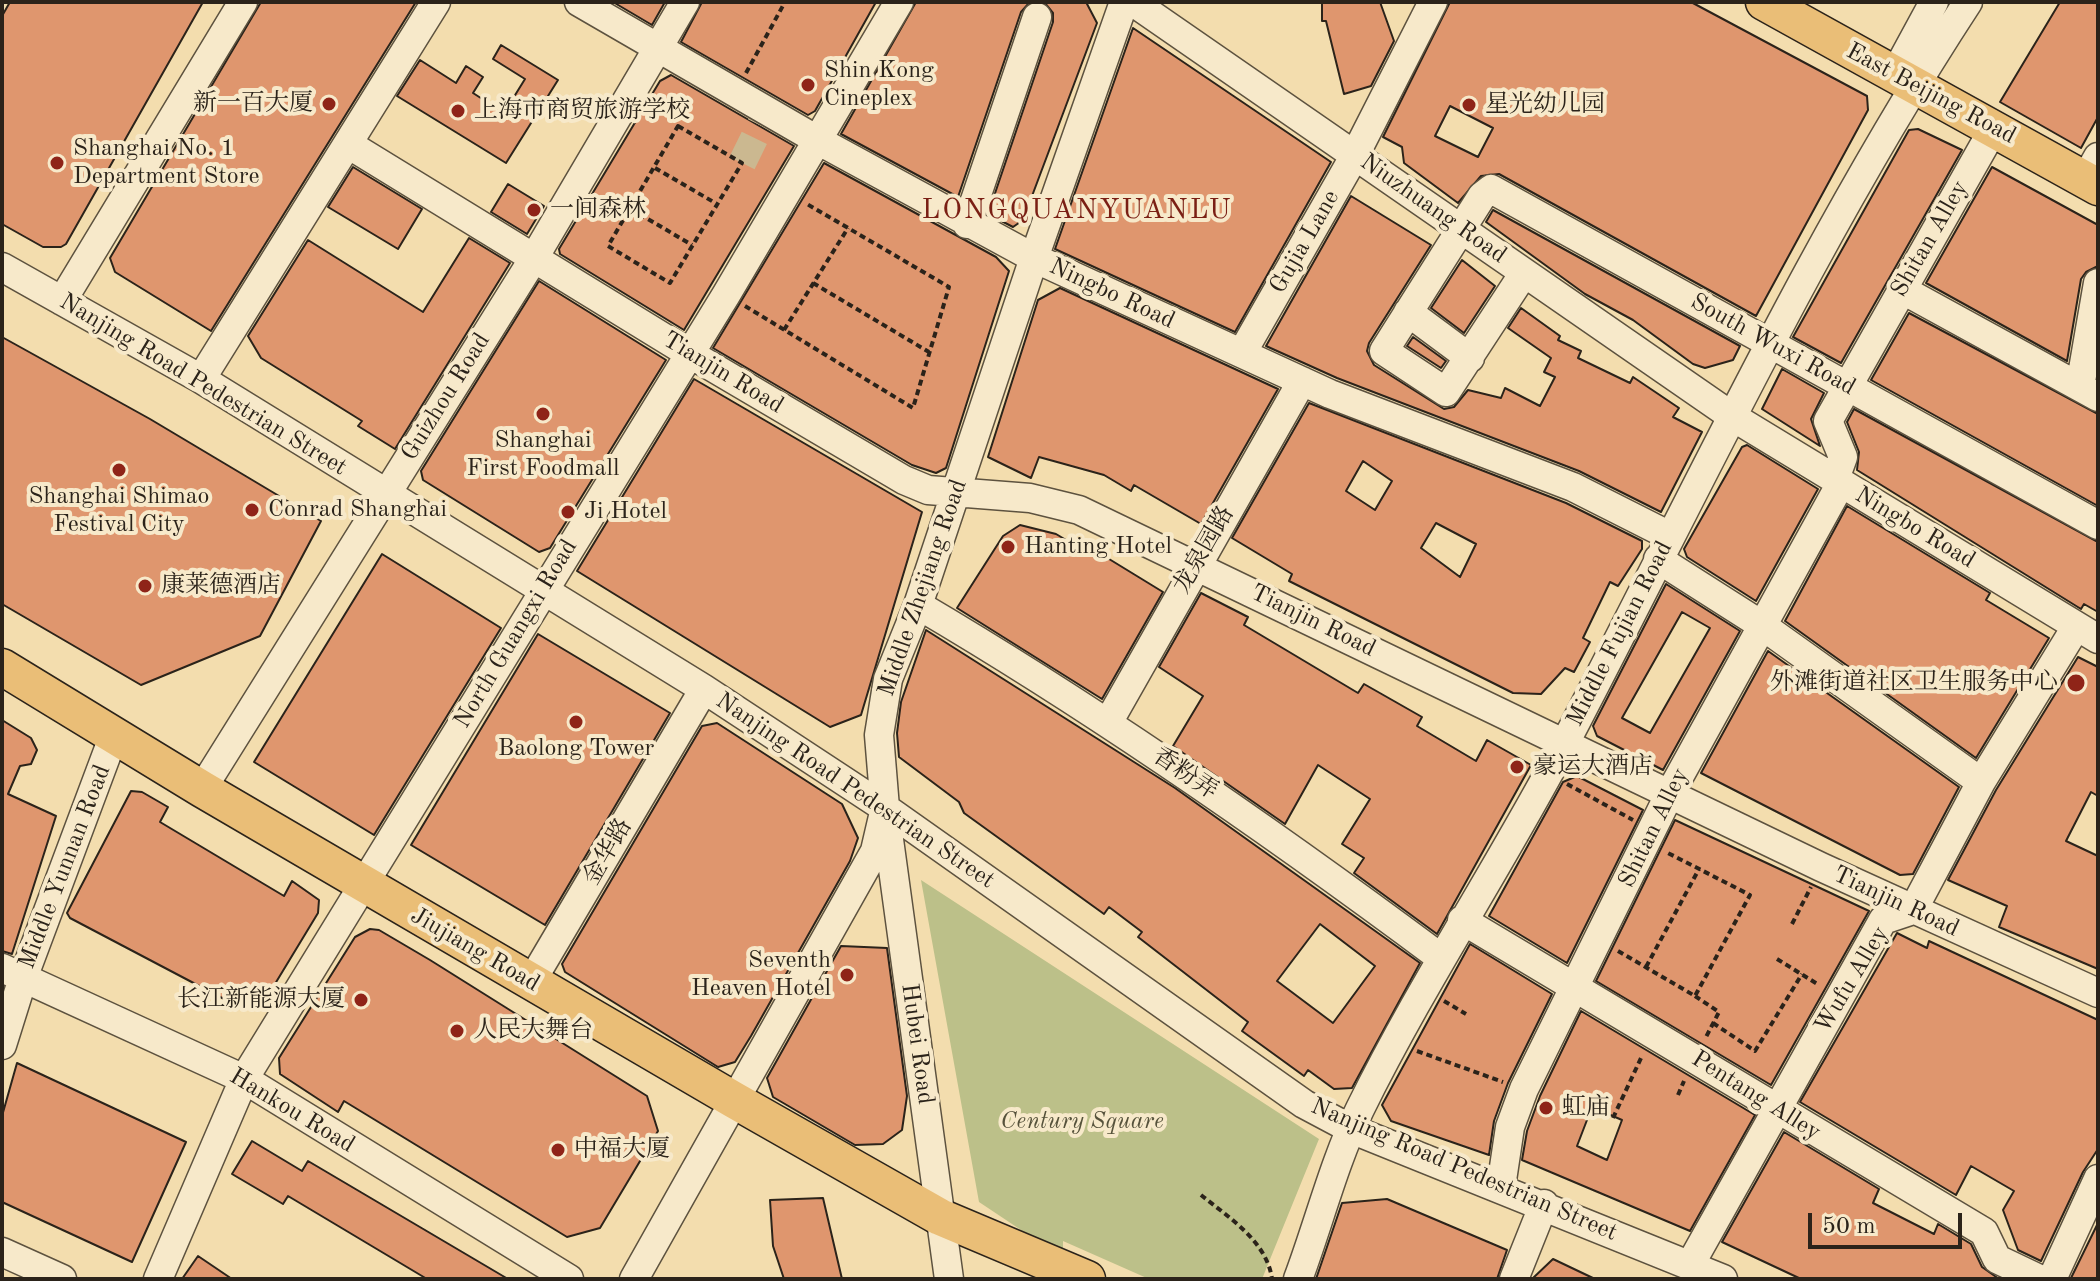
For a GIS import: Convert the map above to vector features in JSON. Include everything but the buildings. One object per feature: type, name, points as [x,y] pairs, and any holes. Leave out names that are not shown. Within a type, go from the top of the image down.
[{"type":"main road","name":"East Beijing Road","points":[[1764,2],[1910,78],[1994,128],[2094,174]]},
{"type":"main road","points":[[1791,2],[1910,78]]},
{"type":"main road","name":"Jiujiang Road","points":[[2,667],[202,789],[531,982],[940,1217],[1087,1279]]},
{"type":"street","points":[[62,301],[243,2]]},
{"type":"street","points":[[201,379],[436,2]]},
{"type":"street","name":"Ningbo Road","points":[[579,2],[819,141],[1034,258],[1392,420],[1573,487],[1664,547],[1760,624],[1981,782]]},
{"type":"street","name":"Guizhou Road","points":[[202,789],[534,258],[685,2]]},
{"type":"street","name":"North Guangxi Road","points":[[158,1279],[244,1079],[366,885],[687,352],[726,295],[899,2]]},
{"type":"street","name":"Middle Zhejiang Road","points":[[634,1279],[875,851],[885,808],[879,735],[888,679],[918,605],[1034,258],[1124,2]]},
{"type":"street","name":"Niuzhuang Road","points":[[1133,2],[1733,417]]},
{"type":"street","name":"Gujia Lane","points":[[1242,353],[1355,155],[1433,2]]},
{"type":"street","name":"Middle Fujian Road","points":[[1910,78],[1934,2]]},
{"type":"street","name":"Middle Fujian Road","points":[[1298,1279],[1351,1129],[1462,920],[1564,745],[1770,341],[1910,78],[1968,2]]},
{"type":"street","name":"Middle Fujian Road","points":[[1910,78],[1986,2]]},
{"type":"street","points":[[967,224],[1037,17]]},
{"type":"street","name":"Shitan Alley","points":[[1501,1187],[1510,1127],[1524,1089],[1669,795],[1838,481],[1843,457],[1828,421],[1994,128]]},
{"type":"street","name":"Tianjin Road","points":[[348,144],[687,352],[904,480],[928,490],[1030,498],[1079,510],[1669,795],[2098,993]]},
{"type":"street","name":"South Wuxi Road","points":[[1461,228],[1482,196],[1491,189],[2098,525]]},
{"type":"street","points":[[1461,228],[1384,351],[1446,392],[1524,273]]},
{"type":"street","name":"Nanjing Road Pedestrian Street","points":[[2,267],[201,379],[704,689],[885,808],[1304,1104],[1351,1129],[1544,1204],[1723,1279]]},
{"type":"street","points":[[1901,289],[2089,392],[2098,283]]},
{"type":"street","points":[[1408,312],[1470,358]]},
{"type":"street","name":"龙泉园路","points":[[1109,721],[1302,381]]},
{"type":"street","name":"Ningbo Road","points":[[1733,417],[2087,633]]},
{"type":"street","name":"香粉弄","points":[[918,605],[1109,721],[1298,851],[1441,958]]},
{"type":"street","name":"Wufu Alley","points":[[1690,1265],[1883,920],[1913,910],[1981,782],[2087,633]]},
{"type":"street","name":"金华路","points":[[531,982],[704,689]]},
{"type":"street","name":"Middle Yunnan Road","points":[[2,1045],[13,973],[114,735]]},
{"type":"street","name":"Hubei Road","points":[[885,808],[949,1279]]},
{"type":"street","name":"Pentang Alley","points":[[1462,920],[1576,985],[1776,1109],[1984,1232],[1997,1259],[2039,1279]]},
{"type":"street","name":"Hankou Road","points":[[13,973],[244,1079],[569,1279]]},
{"type":"street","points":[[2052,1279],[2098,1179]]},
{"type":"street","points":[[1514,1279],[1544,1204]]},
{"type":"street","points":[[2,1252],[62,1279]]},
{"type":"path","points":[[735,93],[785,2]]},
{"type":"path","points":[[678,126],[742,163],[670,283],[608,246],[655,168],[678,126]]},
{"type":"path","points":[[655,168],[717,204]]},
{"type":"path","points":[[726,295],[913,408],[949,287],[788,192]]},
{"type":"path","points":[[631,209],[692,245]]},
{"type":"path","points":[[784,330],[848,228]]},
{"type":"path","points":[[813,283],[929,352]]},
{"type":"path","points":[[1547,773],[1699,869],[1750,895],[1695,996]]},
{"type":"path","points":[[1792,924],[1821,867]]},
{"type":"path","points":[[1646,967],[1699,869]]},
{"type":"path","points":[[1599,940],[1719,1012],[1695,1059]]},
{"type":"path","points":[[1777,959],[1840,998]]},
{"type":"path","points":[[1713,1023],[1755,1051],[1802,974]]},
{"type":"path","points":[[1613,1118],[1653,1032]]},
{"type":"path","points":[[1396,1044],[1524,1089]]},
{"type":"path","points":[[1201,1195],[1250,1234],[1271,1270],[1272,1279]]},
{"type":"green space","name":"Century Square","points":[[921,880],[1319,1139],[1262,1279],[1149,1279],[1063,1241],[1063,1258],[979,1202]]},
{"type":"tunnel","points":[[742,163],[767,112]]},
{"type":"place","name":"Shin Kong Cineplex","points":[[808,85]]},
{"type":"place","name":"新一百大厦","points":[[329,104]]},
{"type":"place","name":"星光幼儿园","points":[[1469,105]]},
{"type":"place","name":"上海市商贸旅游学校","points":[[458,111]]},
{"type":"place","name":"Shanghai No. 1 Department Store","points":[[57,163]]},
{"type":"place","name":"一间森林","points":[[534,210]]},
{"type":"place","name":"Shanghai First Foodmall","points":[[543,414]]},
{"type":"place","name":"Shanghai Shimao Festival City","points":[[119,470]]},
{"type":"place","name":"Conrad Shanghai","points":[[252,510]]},
{"type":"place","name":"Ji Hotel","points":[[568,512]]},
{"type":"place","name":"Hanting Hotel","points":[[1008,547]]},
{"type":"place","name":"康莱德酒店","points":[[145,586]]},
{"type":"place","name":"外滩街道社区卫生服务中心","points":[[2076,683]]},
{"type":"place","name":"Baolong Tower","points":[[576,722]]},
{"type":"place","name":"豪运大酒店","points":[[1517,767]]},
{"type":"place","name":"Seventh Heaven Hotel","points":[[847,975]]},
{"type":"place","name":"长江新能源大厦","points":[[361,1000]]},
{"type":"place","name":"人民大舞台","points":[[457,1031]]},
{"type":"place","name":"虹庙","points":[[1546,1108]]},
{"type":"place","name":"中福大厦","points":[[558,1150]]},
{"type":"district","name":"LONGQUANYUANLU","points":[[1077,211]]}]
